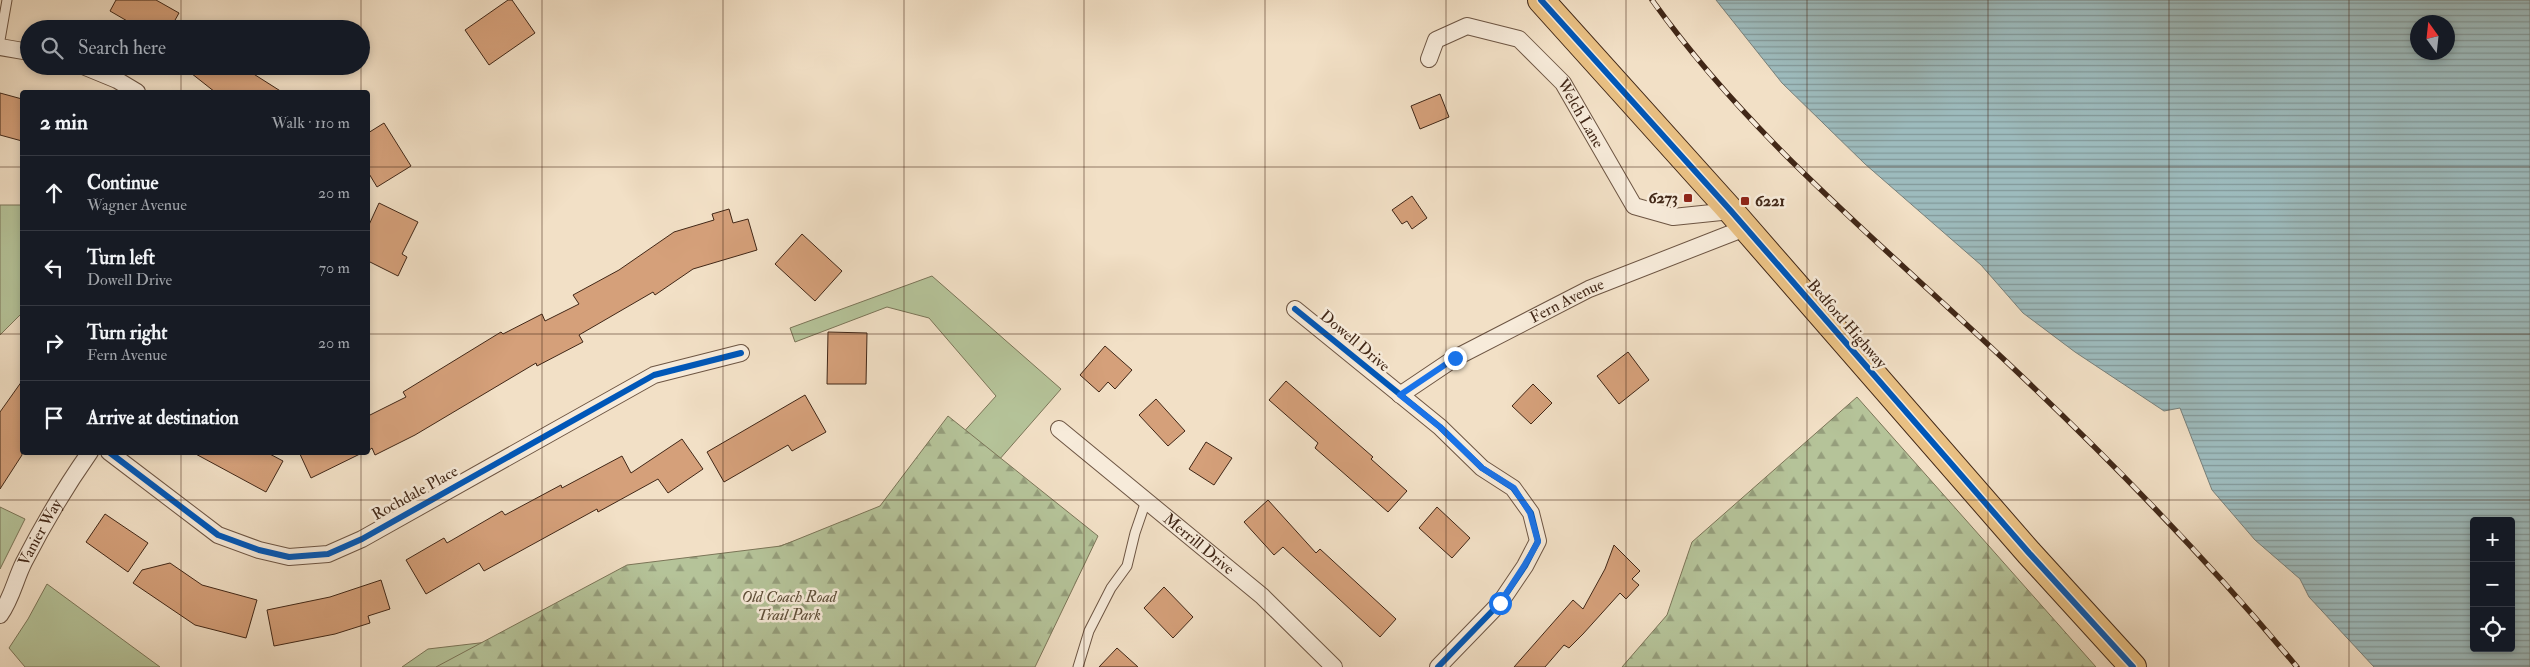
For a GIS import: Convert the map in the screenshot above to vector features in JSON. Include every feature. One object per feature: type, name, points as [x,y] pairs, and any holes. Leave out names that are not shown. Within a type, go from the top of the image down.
[{"type":"main road","name":"Bedford Highway","points":[[1541,0],[1738,220],[2029,553],[2133,667]]},
{"type":"street","name":"Welch Lane","points":[[1429,59],[1436,40],[1467,26],[1519,39],[1563,83],[1634,206],[1674,217],[1738,220]]},
{"type":"street","points":[[0,47],[20,50]]},
{"type":"street","points":[[105,75],[134,90]]},
{"type":"street","name":"Fern Avenue","points":[[1400,395],[1455,358],[1589,289],[1738,220]]},
{"type":"street","name":"Dowell Drive","points":[[1295,309],[1440,427],[1482,468],[1514,488],[1530,513],[1538,542],[1524,566],[1500,603],[1438,667]]},
{"type":"street","name":"Rochdale Place","points":[[113,455],[218,535],[259,550],[289,557],[328,554],[362,539],[654,375],[741,353]]},
{"type":"street","name":"Merrill Drive","points":[[1059,429],[1262,596],[1334,667]]},
{"type":"street","name":"Vanier Way","points":[[0,615],[10,601],[22,566],[55,502],[88,455]]},
{"type":"lane","points":[[0,40],[7,0]]},
{"type":"lane","points":[[1078,667],[1089,631],[1111,588],[1127,566],[1135,533],[1146,501]]},
{"type":"green space","points":[[0,205],[20,205],[20,315],[0,335]]},
{"type":"green space","name":"Old Coach Road Trail Park","points":[[932,276],[1061,389],[818,667],[402,667],[428,649],[505,640],[897,506],[996,396],[929,318],[887,307],[795,342],[790,328]]},
{"type":"green space","points":[[1857,397],[2096,667],[1622,667],[1667,615],[1692,542]]},
{"type":"green space","points":[[948,416],[1098,536],[1035,667],[436,667],[627,565],[781,546],[880,506]]},
{"type":"green space","points":[[0,507],[25,519],[0,569]]},
{"type":"green space","points":[[47,584],[160,667],[25,667],[9,648],[28,619]]},
{"type":"water","points":[[1716,0],[2530,0],[2530,667],[2374,667],[2309,597],[2300,579],[2255,540],[2212,490],[2180,408],[2164,411],[2075,352],[2023,313],[1981,265],[1865,164],[1782,83]]},
{"type":"building","points":[[116,0],[156,0],[179,13],[175,20],[126,20],[110,11]]},
{"type":"building","points":[[508,0],[512,0],[535,33],[489,65],[465,30]]},
{"type":"building","points":[[193,75],[255,75],[279,90],[212,90]]},
{"type":"building","points":[[0,93],[20,98],[20,140],[0,135]]},
{"type":"building","points":[[1440,94],[1449,117],[1420,129],[1411,106]]},
{"type":"building","points":[[384,123],[411,166],[377,187],[370,175],[370,132]]},
{"type":"building","points":[[1412,196],[1427,218],[1412,229],[1407,221],[1402,224],[1392,210]]},
{"type":"building","points":[[379,203],[418,222],[402,254],[407,257],[398,276],[370,262],[370,223]]},
{"type":"building","points":[[729,209],[733,223],[748,219],[757,250],[693,269],[655,295],[653,292],[579,335],[583,342],[537,366],[536,363],[415,435],[375,455],[372,448],[370,450],[370,415],[406,397],[403,392],[501,332],[503,334],[542,314],[545,321],[579,304],[573,295],[619,270],[674,232],[714,220],[712,214]]},
{"type":"building","points":[[802,234],[842,271],[815,301],[775,264]]},
{"type":"building","points":[[828,332],[867,333],[866,384],[827,384]]},
{"type":"building","points":[[1105,346],[1132,370],[1115,389],[1108,382],[1099,392],[1080,375]]},
{"type":"building","points":[[1628,352],[1649,380],[1619,404],[1597,376]]},
{"type":"building","points":[[1286,381],[1373,457],[1371,459],[1407,491],[1388,512],[1315,448],[1318,443],[1269,400]]},
{"type":"building","points":[[20,384],[20,455],[22,455],[0,489],[0,412]]},
{"type":"building","points":[[1533,384],[1552,403],[1531,424],[1512,406]]},
{"type":"building","points":[[805,395],[826,432],[792,451],[788,445],[724,482],[707,452]]},
{"type":"building","points":[[1156,399],[1185,431],[1168,446],[1139,415]]},
{"type":"building","points":[[682,439],[703,469],[668,493],[658,479],[598,512],[597,509],[484,571],[479,563],[426,594],[406,560],[444,538],[447,543],[502,511],[505,515],[561,485],[562,488],[622,456],[631,473]]},
{"type":"building","points":[[1206,442],[1232,458],[1214,485],[1189,469]]},
{"type":"building","points":[[198,455],[272,455],[283,461],[266,492]]},
{"type":"building","points":[[300,455],[358,455],[311,478]]},
{"type":"building","points":[[1268,500],[1316,553],[1320,549],[1396,619],[1380,637],[1283,547],[1274,555],[1244,522]]},
{"type":"building","points":[[1437,507],[1470,538],[1452,558],[1419,528]]},
{"type":"building","points":[[105,514],[148,543],[128,572],[86,542]]},
{"type":"building","points":[[1614,545],[1640,571],[1632,579],[1639,585],[1626,599],[1620,593],[1569,648],[1564,645],[1545,667],[1514,667],[1573,600],[1583,609],[1605,569]]},
{"type":"building","points":[[170,563],[202,585],[257,600],[246,638],[195,625],[133,583],[142,570]]},
{"type":"building","points":[[381,580],[390,609],[368,616],[370,623],[335,634],[274,646],[267,610],[330,597]]},
{"type":"building","points":[[1164,587],[1193,617],[1173,638],[1144,608]]},
{"type":"building","points":[[1117,648],[1138,667],[1099,667]]},
{"type":"railway","points":[[1652,0],[1688,47],[1766,135],[1807,177],[2022,376],[2104,456],[2222,580],[2297,667]]},
{"type":"cycle path","points":[[1541,0],[1731,211],[2029,553],[2133,667]]},
{"type":"cycle path","points":[[1295,309],[1440,427],[1482,468],[1513,488],[1531,513],[1538,541],[1525,566],[1500,603],[1438,667]]},
{"type":"cycle path","points":[[113,455],[218,535],[259,550],[289,557],[328,554],[362,539],[654,375],[741,353]]},
{"type":"place","name":"6273","points":[[1688,198]]},
{"type":"place","name":"6221","points":[[1745,201]]},
{"type":"route","points":[[1455,358],[1400,395],[1440,427],[1482,468],[1514,488],[1530,513],[1538,542],[1500,603]]}]
